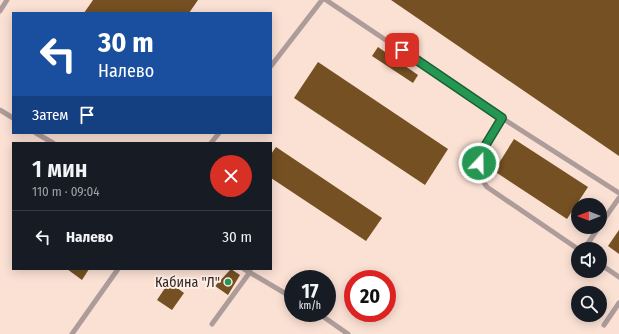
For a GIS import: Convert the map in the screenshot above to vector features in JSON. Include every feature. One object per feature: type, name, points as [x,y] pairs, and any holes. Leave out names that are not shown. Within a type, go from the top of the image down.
[{"type":"lane","points":[[0,10],[7,0]]},
{"type":"lane","points":[[272,65],[322,0]]},
{"type":"lane","points":[[326,0],[502,118],[619,193]]},
{"type":"lane","points":[[0,110],[12,117]]},
{"type":"lane","points":[[502,118],[482,151],[479,163],[480,176],[487,187],[571,244]]},
{"type":"lane","points":[[38,134],[51,142]]},
{"type":"lane","points":[[607,215],[619,198]]},
{"type":"lane","points":[[607,269],[619,277]]},
{"type":"lane","points":[[72,334],[117,270]]},
{"type":"lane","points":[[212,324],[247,270],[284,293]]},
{"type":"lane","points":[[604,325],[619,303]]},
{"type":"lane","points":[[331,322],[348,334]]},
{"type":"shaded area","points":[[0,0],[619,0],[619,334],[0,334]]},
{"type":"building","points":[[93,0],[198,0],[190,12],[85,12]]},
{"type":"building","points":[[391,0],[619,0],[619,156]]},
{"type":"building","points":[[378,47],[418,75],[413,83],[372,56]]},
{"type":"building","points":[[318,62],[448,149],[425,185],[294,98]]},
{"type":"building","points":[[514,139],[588,187],[581,198],[571,198],[571,213],[567,219],[494,171]]},
{"type":"building","points":[[276,147],[382,218],[366,241],[272,179],[272,153]]},
{"type":"building","points":[[619,230],[619,254],[608,246]]},
{"type":"building","points":[[68,270],[88,270],[82,280]]},
{"type":"building","name":"Кабина \"Л\"","points":[[230,270],[240,275],[228,295],[215,286]]},
{"type":"building","points":[[169,282],[184,293],[172,310],[157,300]]},
{"type":"place","name":"Кабина \"Л\"","points":[[228,282]]},
{"type":"route","points":[[402,50],[502,118],[482,151],[479,163]]}]
